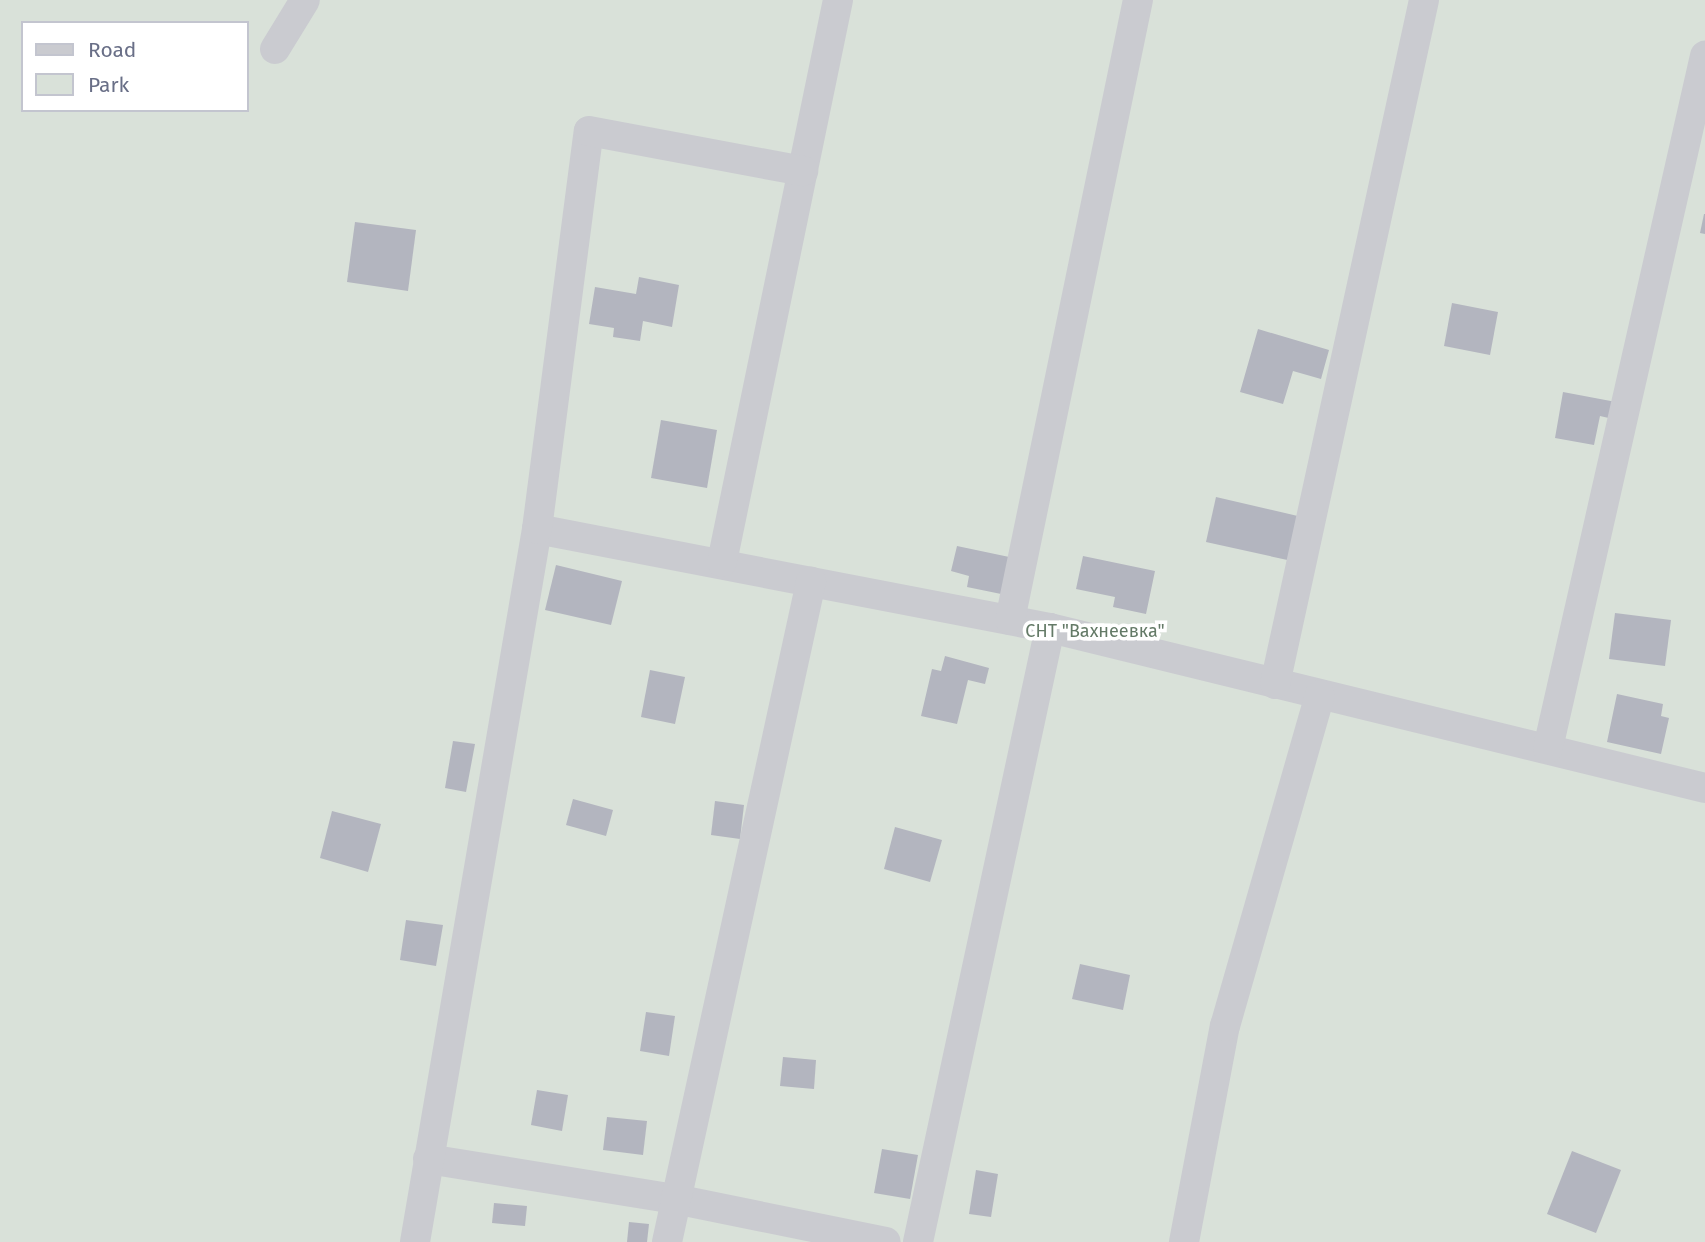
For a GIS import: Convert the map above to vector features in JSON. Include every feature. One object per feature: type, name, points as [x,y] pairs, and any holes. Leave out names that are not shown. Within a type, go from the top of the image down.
[{"type":"lane","points":[[275,49],[305,0]]},
{"type":"lane","points":[[722,562],[838,0]]},
{"type":"lane","points":[[1010,620],[1138,0]]},
{"type":"lane","points":[[1275,684],[1424,0]]},
{"type":"lane","points":[[1548,748],[1705,56]]},
{"type":"lane","points":[[415,1242],[537,529],[589,131],[803,171]]},
{"type":"lane","points":[[537,529],[722,562],[1050,628],[1705,788]]},
{"type":"lane","points":[[667,1242],[811,582]]},
{"type":"lane","points":[[918,1242],[1050,628]]},
{"type":"lane","points":[[1184,1242],[1225,1026],[1320,695]]},
{"type":"lane","points":[[428,1159],[675,1199],[886,1242]]},
{"type":"green space","name":"СНТ \"Вахнеевка\"","points":[[0,0],[1705,0],[1705,1242],[0,1242]]},
{"type":"building","points":[[1705,214],[1705,234],[1700,233]]},
{"type":"building","points":[[355,222],[416,230],[408,291],[347,282]]},
{"type":"building","points":[[639,277],[679,285],[672,327],[643,321],[640,341],[613,337],[614,328],[589,324],[595,287],[636,294]]},
{"type":"building","points":[[1452,303],[1498,312],[1490,355],[1444,346]]},
{"type":"building","points":[[1258,329],[1329,350],[1321,379],[1293,371],[1283,404],[1240,392]]},
{"type":"building","points":[[1563,392],[1616,402],[1613,419],[1600,416],[1594,445],[1555,438]]},
{"type":"building","points":[[661,420],[717,430],[707,488],[651,478]]},
{"type":"building","points":[[1216,497],[1302,517],[1292,561],[1206,542]]},
{"type":"building","points":[[957,546],[1014,558],[1006,595],[967,587],[969,576],[951,571]]},
{"type":"building","points":[[1083,556],[1155,571],[1146,614],[1113,607],[1115,597],[1076,589]]},
{"type":"building","points":[[556,565],[622,581],[611,625],[545,610]]},
{"type":"building","points":[[1615,613],[1671,620],[1665,666],[1609,659]]},
{"type":"building","points":[[945,656],[989,668],[985,684],[968,680],[957,724],[921,716],[932,669],[941,671]]},
{"type":"building","points":[[650,670],[685,677],[675,724],[641,717]]},
{"type":"building","points":[[1617,694],[1663,704],[1661,716],[1669,718],[1661,754],[1607,742]]},
{"type":"building","points":[[453,741],[475,744],[466,792],[445,788]]},
{"type":"building","points":[[573,799],[613,810],[606,836],[566,825]]},
{"type":"building","points":[[715,801],[744,805],[740,839],[711,835]]},
{"type":"building","points":[[332,811],[381,824],[368,872],[320,858]]},
{"type":"building","points":[[895,827],[942,840],[930,882],[884,869]]},
{"type":"building","points":[[406,920],[443,925],[436,966],[400,960]]},
{"type":"building","points":[[1080,964],[1130,975],[1123,1010],[1072,999]]},
{"type":"building","points":[[646,1012],[675,1016],[669,1056],[640,1051]]},
{"type":"building","points":[[783,1057],[816,1060],[814,1089],[780,1086]]},
{"type":"building","points":[[537,1090],[568,1095],[562,1131],[531,1125]]},
{"type":"building","points":[[607,1117],[647,1121],[643,1155],[603,1150]]},
{"type":"building","points":[[882,1149],[918,1155],[910,1199],[874,1193]]},
{"type":"building","points":[[1572,1151],[1621,1170],[1596,1233],[1547,1214]]},
{"type":"building","points":[[976,1170],[998,1174],[991,1217],[969,1214]]},
{"type":"building","points":[[494,1203],[527,1206],[525,1226],[492,1223]]},
{"type":"building","points":[[629,1222],[649,1224],[647,1242],[627,1242]]}]
